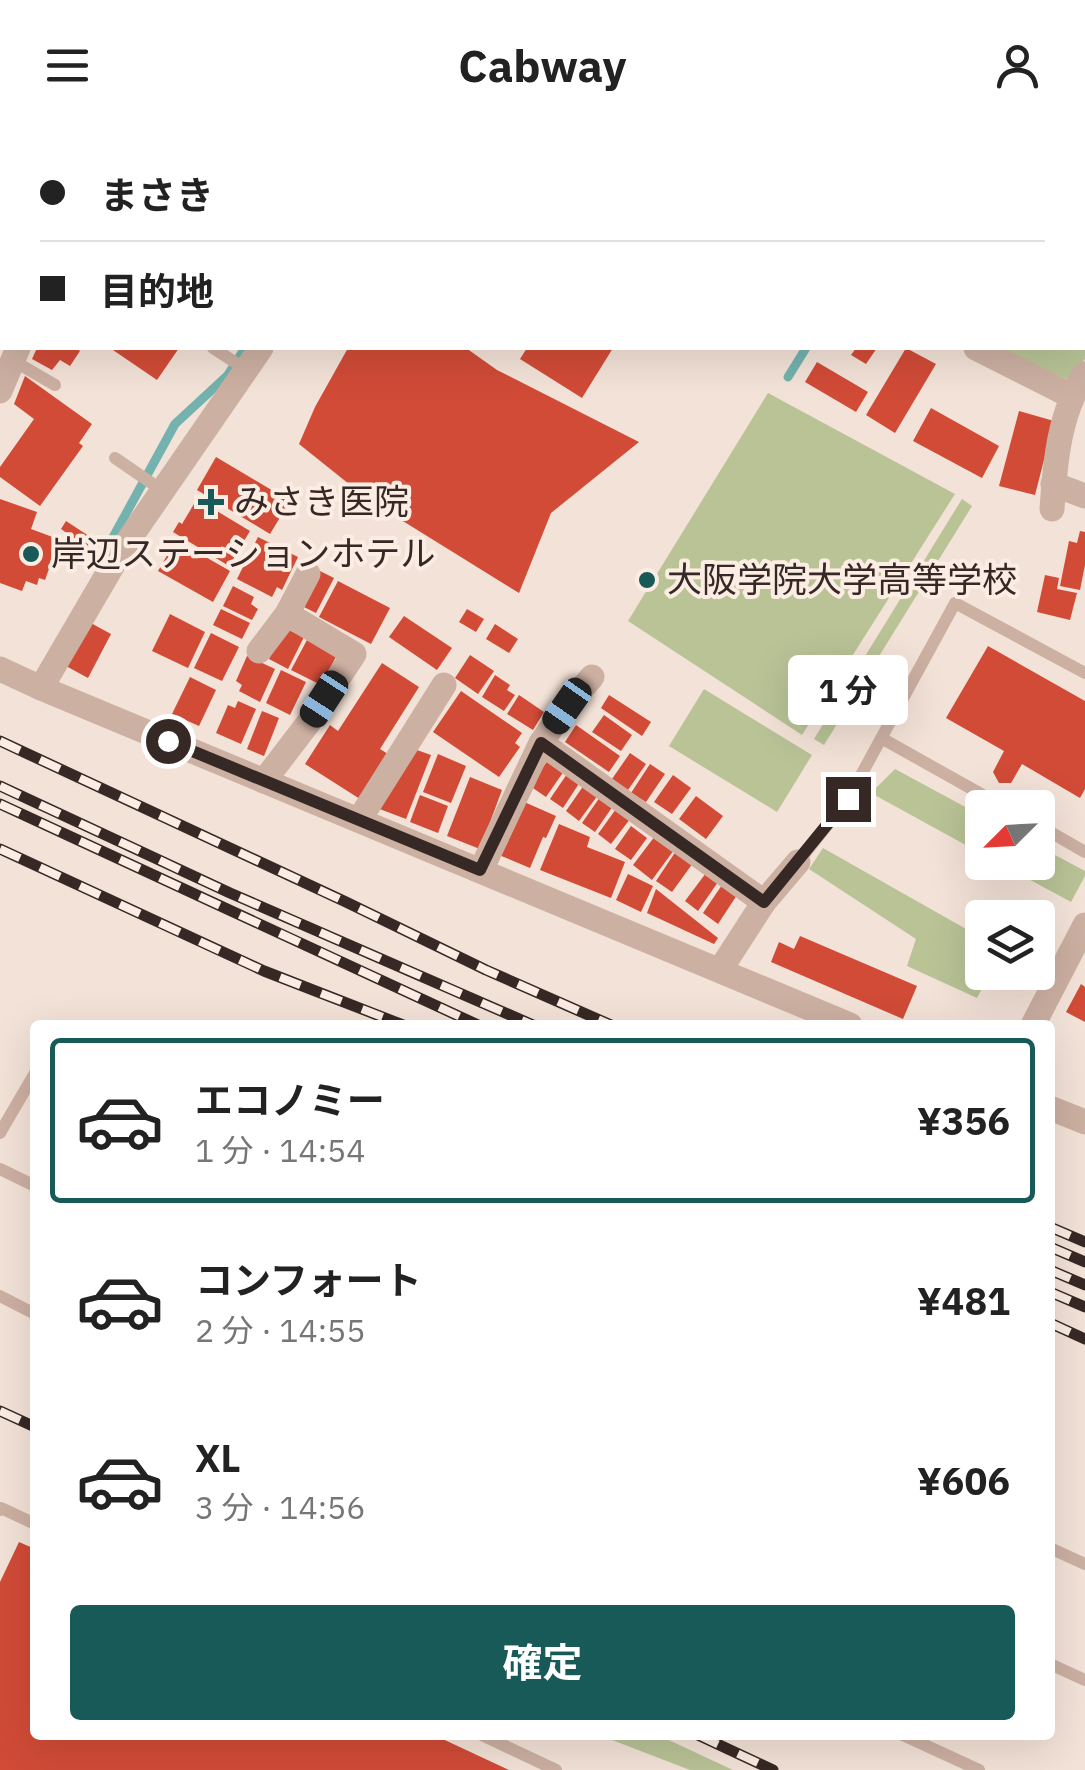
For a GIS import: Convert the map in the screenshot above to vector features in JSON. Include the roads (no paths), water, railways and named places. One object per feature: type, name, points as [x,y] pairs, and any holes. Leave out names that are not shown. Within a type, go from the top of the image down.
[{"type":"street","points":[[40,688],[158,488],[239,365],[258,350]]},
{"type":"street","points":[[980,350],[1071,396]]},
{"type":"street","points":[[0,391],[15,354]]},
{"type":"street","points":[[1085,374],[1071,396],[1054,466],[1053,497],[1085,496]]},
{"type":"street","points":[[259,651],[287,614],[308,574]]},
{"type":"street","points":[[264,781],[310,722],[354,654],[287,614]]},
{"type":"street","points":[[0,669],[838,1020]]},
{"type":"street","points":[[480,870],[541,743],[592,677]]},
{"type":"street","points":[[359,820],[444,686]]},
{"type":"street","points":[[541,743],[764,902]]},
{"type":"street","points":[[720,970],[764,902],[798,862]]},
{"type":"street","points":[[1037,1020],[1085,925]]},
{"type":"street","points":[[1055,1110],[1085,1122]]},
{"type":"lane","points":[[216,350],[239,365]]},
{"type":"lane","points":[[15,354],[55,385]]},
{"type":"lane","points":[[115,458],[158,488]]},
{"type":"lane","points":[[798,862],[848,799],[956,603],[1085,673]]},
{"type":"lane","points":[[882,739],[974,790]]},
{"type":"lane","points":[[1055,835],[1085,852]]},
{"type":"lane","points":[[0,1133],[30,1082]]},
{"type":"lane","points":[[0,1169],[30,1184]]},
{"type":"lane","points":[[0,1296],[30,1311]]},
{"type":"lane","points":[[0,1510],[30,1522]]},
{"type":"lane","points":[[1055,1550],[1085,1564]]},
{"type":"lane","points":[[1055,1666],[1085,1680]]},
{"type":"lane","points":[[493,1740],[556,1770]]},
{"type":"lane","points":[[915,1740],[978,1770]]},
{"type":"waterway","points":[[105,552],[175,424],[228,375],[244,350]]},
{"type":"waterway","points":[[788,377],[805,350]]},
{"type":"railway","points":[[0,741],[600,1020]]},
{"type":"railway","points":[[0,786],[230,893],[522,1020]]},
{"type":"railway","points":[[0,804],[467,1020]]},
{"type":"railway","points":[[0,849],[264,971],[390,1020]]},
{"type":"railway","points":[[1055,1229],[1085,1242]]},
{"type":"railway","points":[[1055,1249],[1085,1262]]},
{"type":"railway","points":[[1055,1272],[1085,1285]]},
{"type":"railway","points":[[1055,1294],[1085,1307]]},
{"type":"railway","points":[[1055,1325],[1085,1339]]},
{"type":"railway","points":[[0,1411],[30,1425]]},
{"type":"railway","points":[[709,1740],[773,1770]]},
{"type":"place","name":"みさき医院","points":[[211,502]]},
{"type":"place","name":"岸辺ステーションホテル","points":[[31,554]]},
{"type":"place","name":"大阪学院大学高等学校","points":[[647,580]]}]
